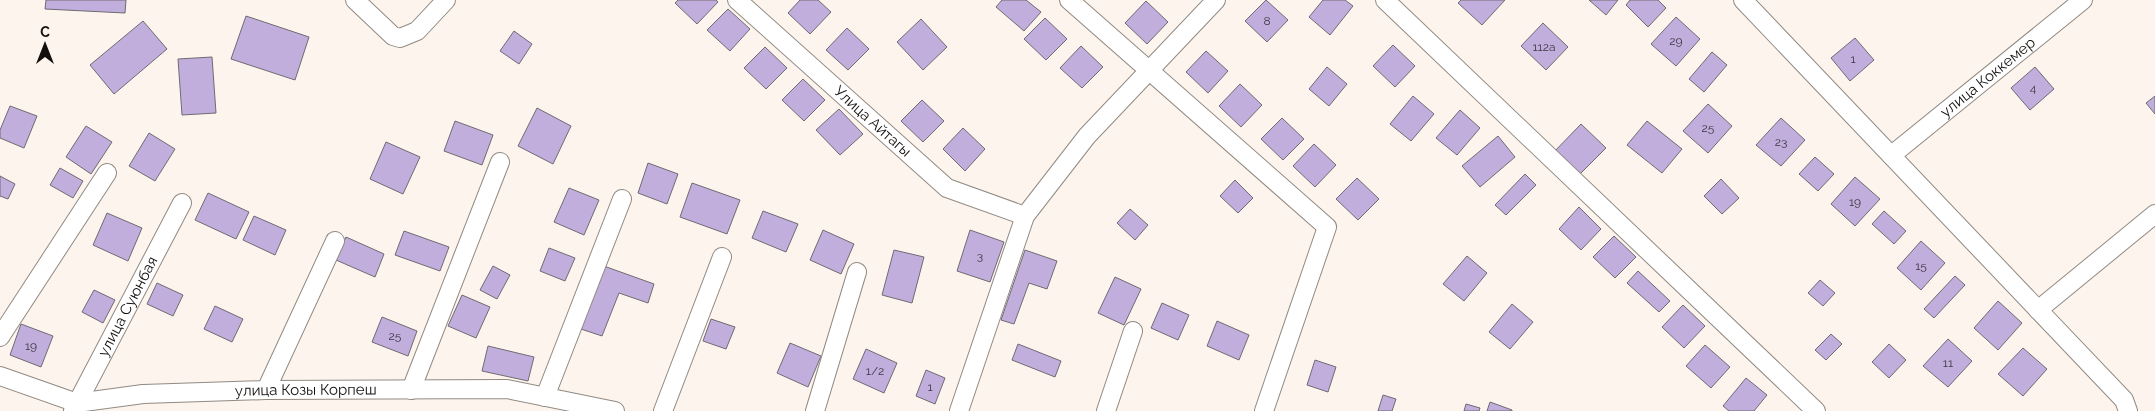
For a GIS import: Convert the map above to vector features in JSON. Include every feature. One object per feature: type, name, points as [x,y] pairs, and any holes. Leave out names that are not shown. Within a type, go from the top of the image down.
[{"type":"street","points":[[355,0],[393,36],[400,38],[417,31],[446,0]]},
{"type":"street","name":"Улица Айтагы","points":[[738,0],[947,188],[1025,216]]},
{"type":"street","points":[[1069,0],[1327,227],[1264,411]]},
{"type":"street","points":[[959,411],[1025,216],[1087,136],[1216,0]]},
{"type":"street","points":[[1385,0],[1816,411]]},
{"type":"street","points":[[1743,0],[1893,154],[2124,400],[2128,411]]},
{"type":"street","name":"улица Коккемер","points":[[1893,154],[2083,0]]},
{"type":"street","points":[[411,390],[500,162]]},
{"type":"street","points":[[0,337],[107,173]]},
{"type":"street","points":[[545,397],[622,199]]},
{"type":"street","name":"улица Суюнбая","points":[[75,407],[182,203]]},
{"type":"street","points":[[2038,310],[2155,214]]},
{"type":"street","points":[[266,390],[335,241]]},
{"type":"street","points":[[663,411],[722,257]]},
{"type":"street","points":[[816,411],[857,272]]},
{"type":"street","points":[[1106,411],[1133,331]]},
{"type":"street","name":"улица Козы Корпеш","points":[[0,376],[75,407],[143,394],[266,390],[507,389],[616,411]]},
{"type":"building","points":[[46,0],[126,0],[125,13],[45,9]]},
{"type":"building","points":[[678,0],[716,0],[718,2],[697,24],[675,3]]},
{"type":"building","points":[[800,0],[818,0],[831,12],[810,34],[788,13]]},
{"type":"building","points":[[1002,0],[1026,0],[1041,12],[1024,31],[996,7]]},
{"type":"building","points":[[1266,0],[1288,20],[1267,42],[1245,21]]},
{"type":"building","points":[[1323,0],[1345,0],[1353,6],[1330,35],[1309,17]]},
{"type":"building","points":[[1461,0],[1505,0],[1482,25],[1458,3]]},
{"type":"building","points":[[1589,0],[1618,0],[1606,15]]},
{"type":"building","points":[[1630,0],[1658,0],[1666,8],[1648,27],[1626,5]]},
{"type":"building","points":[[1146,1],[1168,22],[1147,44],[1125,23]]},
{"type":"building","points":[[728,9],[750,29],[730,51],[707,30]]},
{"type":"building","points":[[246,16],[309,37],[295,80],[231,59]]},
{"type":"building","points":[[1676,17],[1700,39],[1676,66],[1651,44]]},
{"type":"building","points":[[1045,18],[1067,39],[1046,60],[1024,39]]},
{"type":"building","points":[[921,19],[947,47],[923,70],[897,42]]},
{"type":"building","points":[[143,21],[167,49],[114,94],[90,65]]},
{"type":"building","points":[[1543,23],[1568,47],[1546,70],[1521,46]]},
{"type":"building","points":[[847,28],[869,49],[848,70],[826,50]]},
{"type":"building","points":[[514,31],[532,44],[519,64],[500,51]]},
{"type":"building","points":[[1855,38],[1874,60],[1850,81],[1831,58]]},
{"type":"building","points":[[1393,45],[1415,66],[1395,87],[1373,66]]},
{"type":"building","points":[[1081,46],[1103,67],[1082,88],[1060,68]]},
{"type":"building","points":[[765,47],[787,68],[766,89],[744,68]]},
{"type":"building","points":[[1206,51],[1228,71],[1208,93],[1186,72]]},
{"type":"building","points":[[1712,52],[1727,65],[1704,92],[1689,79]]},
{"type":"building","points":[[212,57],[216,113],[182,115],[178,59]]},
{"type":"building","points":[[1327,67],[1347,84],[1329,106],[1309,89]]},
{"type":"building","points":[[2035,67],[2054,89],[2030,110],[2011,88]]},
{"type":"building","points":[[803,79],[825,100],[804,121],[782,100]]},
{"type":"building","points":[[1240,84],[1262,105],[1241,127],[1219,106]]},
{"type":"building","points":[[1413,96],[1434,114],[1411,141],[1390,124]]},
{"type":"building","points":[[2155,96],[2155,114],[2146,103]]},
{"type":"building","points":[[922,100],[944,121],[923,142],[901,121]]},
{"type":"building","points":[[1708,104],[1732,126],[1708,153],[1683,131]]},
{"type":"building","points":[[10,106],[37,116],[24,148],[0,138],[0,130]]},
{"type":"building","points":[[537,108],[571,126],[553,164],[518,146]]},
{"type":"building","points":[[839,109],[863,134],[840,155],[816,130]]},
{"type":"building","points":[[1460,110],[1480,128],[1457,155],[1436,138]]},
{"type":"building","points":[[1282,118],[1304,139],[1283,160],[1261,139]]},
{"type":"building","points":[[1781,118],[1805,140],[1781,166],[1756,145]]},
{"type":"building","points":[[455,121],[493,135],[482,165],[444,151]]},
{"type":"building","points":[[1647,121],[1682,149],[1662,173],[1627,145]]},
{"type":"building","points":[[1581,124],[1606,148],[1576,178],[1552,154]]},
{"type":"building","points":[[86,126],[112,142],[91,174],[66,157]]},
{"type":"building","points":[[963,128],[985,149],[965,171],[943,149]]},
{"type":"building","points":[[149,133],[175,149],[155,181],[129,166]]},
{"type":"building","points":[[1498,136],[1515,157],[1480,187],[1462,166]]},
{"type":"building","points":[[386,142],[420,157],[403,194],[370,179]]},
{"type":"building","points":[[1314,144],[1336,165],[1315,187],[1293,166]]},
{"type":"building","points":[[1815,157],[1834,174],[1818,191],[1799,174]]},
{"type":"building","points":[[648,163],[678,174],[667,204],[638,193]]},
{"type":"building","points":[[60,168],[83,181],[73,198],[50,185]]},
{"type":"building","points":[[1525,174],[1536,185],[1506,215],[1495,205]]},
{"type":"building","points":[[0,176],[15,184],[8,199],[0,196]]},
{"type":"building","points":[[1855,177],[1880,199],[1855,226],[1831,204]]},
{"type":"building","points":[[1357,178],[1379,199],[1358,220],[1336,199]]},
{"type":"building","points":[[1721,179],[1739,198],[1722,214],[1704,196]]},
{"type":"building","points":[[1235,180],[1253,198],[1238,213],[1220,196]]},
{"type":"building","points":[[692,183],[740,200],[727,234],[680,217]]},
{"type":"building","points":[[569,188],[599,200],[584,235],[554,222]]},
{"type":"building","points":[[208,193],[249,212],[236,239],[195,220]]},
{"type":"building","points":[[1579,207],[1601,229],[1581,250],[1559,229]]},
{"type":"building","points":[[1130,209],[1148,225],[1135,240],[1117,223]]},
{"type":"building","points":[[763,211],[798,224],[786,252],[752,238]]},
{"type":"building","points":[[1884,211],[1906,231],[1894,244],[1872,224]]},
{"type":"building","points":[[107,213],[142,228],[128,261],[93,245]]},
{"type":"building","points":[[254,216],[286,230],[275,255],[243,240]]},
{"type":"building","points":[[823,230],[854,244],[841,274],[810,260]]},
{"type":"building","points":[[970,230],[1004,242],[990,282],[957,271]]},
{"type":"building","points":[[404,231],[449,247],[440,271],[395,255]]},
{"type":"building","points":[[1614,236],[1636,257],[1615,278],[1593,257]]},
{"type":"building","points":[[346,237],[384,254],[375,277],[336,260]]},
{"type":"building","points":[[1921,241],[1945,263],[1921,290],[1897,268]]},
{"type":"building","points":[[549,248],[575,258],[565,281],[540,271]]},
{"type":"building","points":[[894,250],[924,257],[912,303],[882,295]]},
{"type":"building","points":[[1025,250],[1057,261],[1047,289],[1029,283],[1014,324],[1001,320]]},
{"type":"building","points":[[1467,256],[1487,273],[1464,301],[1443,284]]},
{"type":"building","points":[[601,265],[654,284],[648,303],[619,293],[602,336],[578,328]]},
{"type":"building","points":[[493,266],[510,275],[497,299],[480,290]]},
{"type":"building","points":[[1638,271],[1670,301],[1659,312],[1627,283]]},
{"type":"building","points":[[1955,276],[1965,285],[1934,318],[1924,309]]},
{"type":"building","points":[[1115,277],[1141,289],[1124,325],[1098,313]]},
{"type":"building","points":[[1820,280],[1835,293],[1823,306],[1808,293]]},
{"type":"building","points":[[157,283],[183,295],[173,316],[147,304]]},
{"type":"building","points":[[94,290],[115,300],[103,323],[82,312]]},
{"type":"building","points":[[462,295],[490,307],[476,338],[448,326]]},
{"type":"building","points":[[1998,301],[2022,323],[1998,350],[1974,328]]},
{"type":"building","points":[[1162,303],[1189,315],[1178,340],[1151,328]]},
{"type":"building","points":[[1512,304],[1533,322],[1510,349],[1489,332]]},
{"type":"building","points":[[1683,305],[1705,326],[1684,348],[1662,327]]},
{"type":"building","points":[[215,306],[243,319],[232,342],[204,329]]},
{"type":"building","points":[[382,317],[417,331],[408,356],[372,342]]},
{"type":"building","points":[[711,319],[735,327],[726,349],[703,341]]},
{"type":"building","points":[[1217,321],[1249,335],[1239,360],[1207,346]]},
{"type":"building","points":[[21,324],[53,336],[41,367],[10,355]]},
{"type":"building","points":[[1831,334],[1842,344],[1826,360],[1815,350]]},
{"type":"building","points":[[1948,339],[1972,361],[1948,387],[1923,366]]},
{"type":"building","points":[[790,343],[821,356],[808,387],[777,373]]},
{"type":"building","points":[[1018,344],[1061,361],[1055,377],[1012,360]]},
{"type":"building","points":[[1889,344],[1906,360],[1889,378],[1872,362]]},
{"type":"building","points":[[1705,345],[1730,367],[1711,388],[1686,366]]},
{"type":"building","points":[[488,346],[534,357],[528,381],[482,371]]},
{"type":"building","points":[[2023,348],[2047,369],[2023,396],[1998,374]]},
{"type":"building","points":[[866,349],[897,363],[884,393],[853,379]]},
{"type":"building","points":[[1315,360],[1336,367],[1328,392],[1307,385]]},
{"type":"building","points":[[926,370],[945,378],[935,404],[916,396]]},
{"type":"building","points":[[1746,378],[1767,395],[1754,411],[1729,411],[1723,406]]},
{"type":"building","points":[[1383,395],[1396,399],[1392,411],[1378,411]]},
{"type":"building","points":[[1490,402],[1512,410],[1512,411],[1487,411]]},
{"type":"building","points":[[1466,404],[1480,408],[1479,411],[1464,411]]}]
